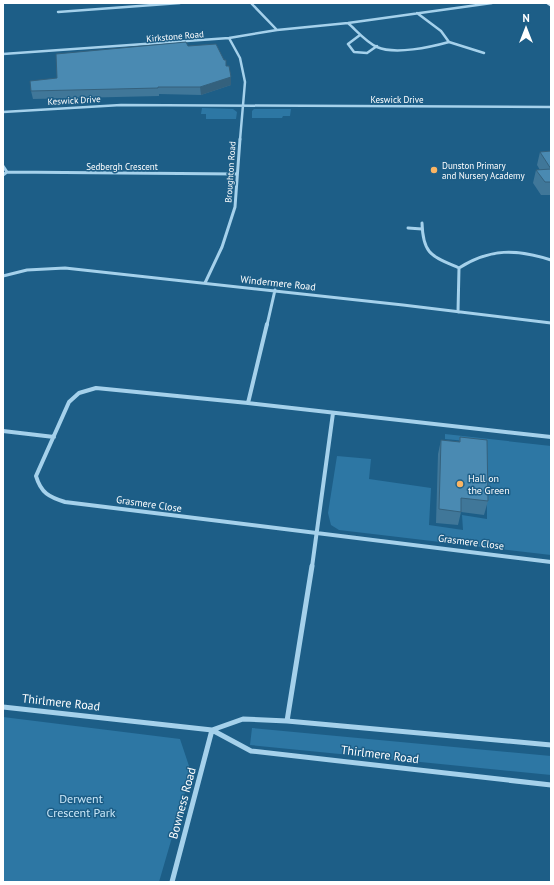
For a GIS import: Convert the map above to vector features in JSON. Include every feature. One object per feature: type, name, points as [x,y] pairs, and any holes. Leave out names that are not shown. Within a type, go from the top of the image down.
[{"type":"street","points":[[58,12],[180,3]]},
{"type":"street","points":[[252,3],[278,30]]},
{"type":"street","name":"Kirkstone Road","points":[[3,54],[229,38],[278,30],[348,23],[492,3]]},
{"type":"street","points":[[547,3],[551,6]]},
{"type":"street","points":[[101,5],[101,10]]},
{"type":"street","points":[[416,13],[441,31],[449,42],[484,54]]},
{"type":"street","points":[[348,23],[360,35],[383,50],[403,50],[437,46],[449,42]]},
{"type":"street","points":[[360,35],[348,44],[354,52],[367,53],[377,46]]},
{"type":"street","points":[[229,38],[240,58],[245,82],[242,106]]},
{"type":"street","name":"Keswick Drive","points":[[3,112],[121,105],[551,107]]},
{"type":"street","name":"Broughton Road","points":[[205,283],[222,248],[235,207],[242,106]]},
{"type":"street","points":[[3,166],[8,172],[3,175]]},
{"type":"street","name":"Sedbergh Crescent","points":[[8,172],[237,174]]},
{"type":"street","points":[[422,223],[423,242],[426,250],[434,257],[460,268]]},
{"type":"street","points":[[408,228],[422,229]]},
{"type":"street","points":[[458,312],[460,268],[470,259],[497,252],[512,252],[528,254],[551,260]]},
{"type":"street","name":"Windermere Road","points":[[3,276],[27,270],[65,268],[275,290],[551,323]]},
{"type":"street","points":[[248,403],[275,290]]},
{"type":"street","name":"Grasmere Close","points":[[551,437],[248,403],[96,388],[79,393],[69,402],[36,476],[39,487],[47,497],[65,502],[196,520],[317,532],[551,562]]},
{"type":"street","points":[[287,721],[317,532],[333,413]]},
{"type":"street","points":[[3,431],[54,437]]},
{"type":"street","name":"Thirlmere Road","points":[[3,707],[212,730],[251,751],[551,785]]},
{"type":"street","name":"Thirlmere Road","points":[[212,730],[243,719],[287,721],[551,746]]},
{"type":"street","name":"Bowness Road","points":[[172,882],[212,730]]},
{"type":"green space","points":[[202,108],[233,109],[237,112],[236,119],[206,119],[206,114],[201,114]]},
{"type":"green space","points":[[254,109],[291,109],[290,116],[283,116],[282,118],[252,118],[252,111]]},
{"type":"green space","points":[[445,434],[551,446],[551,555],[339,530],[331,525],[328,513],[337,456],[371,459],[369,479],[431,488],[429,525],[463,530],[462,515],[487,519],[487,443],[445,439]]},
{"type":"green space","name":"Derwent Crescent Park","points":[[3,717],[180,739],[191,772],[159,882],[3,882]]},
{"type":"green space","points":[[252,728],[551,756],[551,775],[250,745]]},
{"type":"building","points":[[186,42],[188,46],[216,44],[224,60],[226,60],[226,66],[229,66],[231,77],[200,87],[31,91],[30,81],[57,78],[56,54]]},
{"type":"building","points":[[551,151],[551,169],[540,152]]},
{"type":"building","points":[[551,169],[551,182],[545,182],[536,170]]},
{"type":"building","name":"Hall on the Green","points":[[460,437],[487,440],[488,501],[461,498],[461,512],[439,509],[441,440],[460,442]]},
{"type":"place","name":"Dunston Primary and Nursery Academy","points":[[434,170]]},
{"type":"place","name":"Hall on the Green","points":[[460,484]]}]
